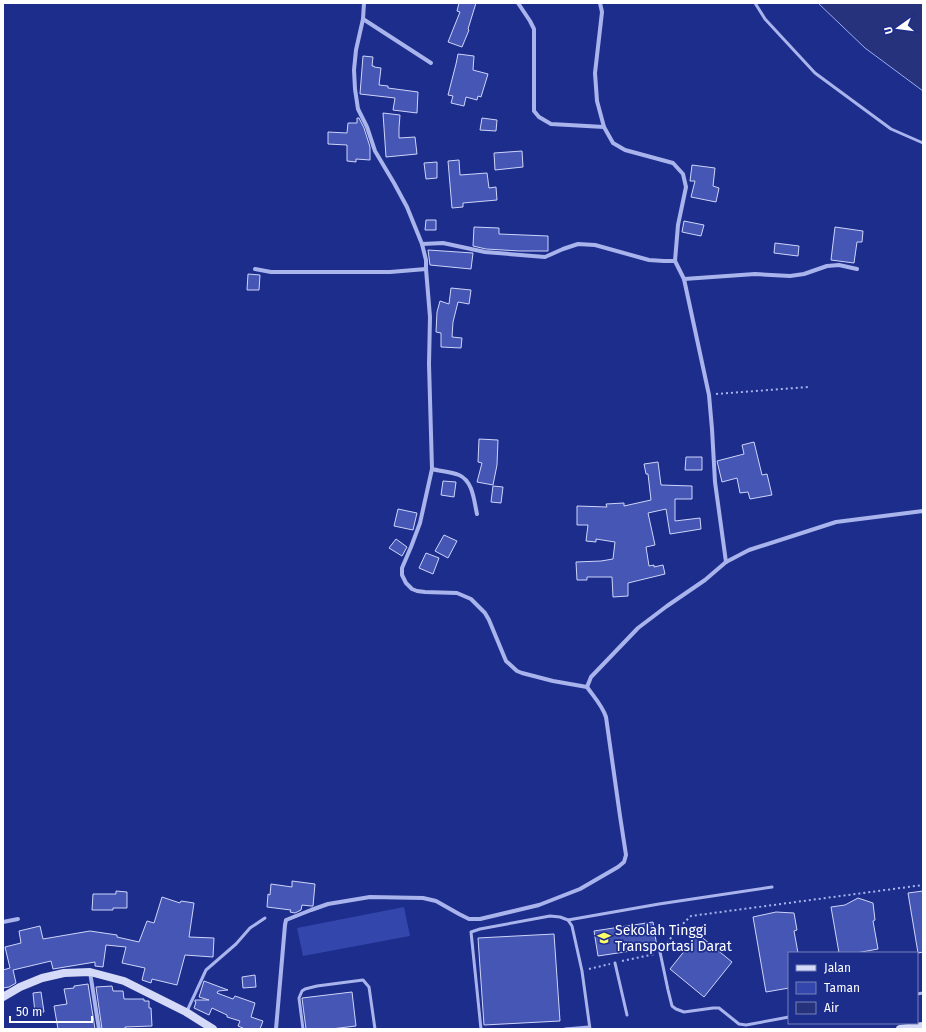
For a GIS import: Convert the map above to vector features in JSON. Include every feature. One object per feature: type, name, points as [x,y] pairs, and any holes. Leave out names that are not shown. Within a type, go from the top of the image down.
[{"type":"main road","points":[[3,997],[20,987],[42,978],[64,973],[90,972],[124,981],[186,1012],[213,1029]]},
{"type":"main road","points":[[900,1029],[923,1026]]},
{"type":"street","points":[[276,1029],[284,925],[286,920],[328,904],[370,897],[423,898],[436,901],[469,918],[480,919],[539,905],[580,889],[618,867],[624,862],[626,855],[606,717],[603,708],[587,687],[554,681],[516,671],[506,661],[485,613],[471,599],[457,593],[417,591],[412,589],[406,583],[402,575],[402,568],[420,523],[432,469],[429,364],[430,317],[426,260],[422,244],[407,207],[375,151],[367,127],[358,110],[354,70],[356,50],[363,19],[364,3]]},
{"type":"street","points":[[518,3],[534,30],[534,111],[539,117],[551,124],[604,128]]},
{"type":"street","points":[[600,3],[602,12],[595,72],[597,101],[604,128],[613,143],[625,150],[673,163],[684,174],[686,187],[678,225],[675,261],[684,279],[709,394],[715,482],[726,562]]},
{"type":"street","points":[[363,19],[431,63]]},
{"type":"street","points":[[422,244],[443,243],[485,252],[544,257],[578,244],[596,245],[649,260],[675,261]]},
{"type":"street","points":[[684,279],[755,274],[790,276],[804,274],[828,266],[839,265],[858,269]]},
{"type":"street","points":[[255,269],[271,272],[390,272],[426,269]]},
{"type":"street","points":[[432,469],[459,475],[466,479],[472,490],[477,514]]},
{"type":"street","points":[[587,687],[591,677],[638,628],[705,580],[726,562],[748,550],[836,522],[923,511]]},
{"type":"street","points":[[3,922],[18,919]]},
{"type":"street","points":[[90,972],[99,1029]]},
{"type":"lane","points":[[755,3],[765,19],[815,73],[891,129],[923,143]]},
{"type":"lane","points":[[481,1029],[471,932],[550,916],[568,920],[659,904],[772,887]]},
{"type":"lane","points":[[186,1012],[206,970],[236,944],[250,928],[265,918]]},
{"type":"lane","points":[[565,1029],[590,1028],[582,971],[572,926],[568,920]]},
{"type":"lane","points":[[660,952],[672,1006],[676,1009],[684,1012],[719,1008],[739,1024],[788,1017]]},
{"type":"lane","points":[[615,963],[627,1015]]},
{"type":"lane","points":[[303,1029],[299,998],[302,991],[317,986],[363,980],[369,987],[375,1029]]},
{"type":"path","points":[[709,394],[809,387]]},
{"type":"path","points":[[582,971],[660,952],[685,921],[691,916],[699,914],[923,886]]},
{"type":"green space","points":[[404,907],[410,936],[303,956],[297,928]]},
{"type":"water","points":[[818,3],[923,3],[923,91],[865,48]]},
{"type":"building","points":[[459,3],[476,3],[468,29],[469,30],[462,47],[448,42],[460,12],[457,11]]},
{"type":"building","points":[[458,54],[474,56],[473,70],[488,74],[481,97],[478,96],[477,100],[466,97],[464,106],[451,103],[453,96],[448,95]]},
{"type":"building","points":[[363,56],[373,57],[372,66],[381,68],[379,85],[388,86],[388,88],[418,92],[417,113],[393,110],[395,98],[360,94]]},
{"type":"building","points":[[383,113],[400,115],[399,138],[415,137],[417,154],[386,157]]},
{"type":"building","points":[[357,118],[359,118],[364,128],[370,147],[370,160],[356,159],[356,162],[347,161],[347,145],[328,144],[328,132],[347,133],[348,123],[357,123]]},
{"type":"building","points":[[482,118],[497,120],[496,131],[480,130]]},
{"type":"building","points":[[522,151],[523,167],[495,170],[494,153]]},
{"type":"building","points":[[459,160],[460,175],[487,173],[489,188],[496,187],[497,200],[463,203],[463,207],[452,208],[448,161]]},
{"type":"building","points":[[437,162],[437,178],[426,179],[424,163]]},
{"type":"building","points":[[692,165],[715,168],[713,186],[719,188],[716,202],[691,197],[695,181],[690,181]]},
{"type":"building","points":[[426,220],[436,220],[436,230],[425,230]]},
{"type":"building","points":[[684,221],[704,225],[701,236],[682,232]]},
{"type":"building","points":[[474,227],[499,228],[499,234],[548,236],[548,251],[486,249],[473,246]]},
{"type":"building","points":[[835,227],[863,231],[862,242],[857,242],[854,263],[831,260]]},
{"type":"building","points":[[775,243],[799,246],[798,256],[774,253]]},
{"type":"building","points":[[428,250],[473,253],[471,269],[430,265]]},
{"type":"building","points":[[248,274],[260,275],[259,290],[247,290]]},
{"type":"building","points":[[451,288],[471,290],[469,304],[458,302],[453,322],[452,337],[462,338],[461,348],[441,347],[441,333],[436,332],[437,312],[440,301],[449,304]]},
{"type":"building","points":[[479,439],[498,440],[497,465],[493,485],[477,482],[482,463],[478,462]]},
{"type":"building","points":[[754,442],[762,475],[767,474],[772,495],[750,499],[748,492],[740,493],[737,478],[722,482],[717,461],[744,454],[742,445]]},
{"type":"building","points":[[686,457],[702,457],[702,470],[685,470]]},
{"type":"building","points":[[658,462],[661,485],[692,486],[692,499],[675,499],[675,521],[700,518],[701,529],[670,534],[666,509],[648,513],[655,545],[646,547],[649,566],[654,565],[654,567],[663,565],[665,574],[628,583],[628,596],[613,597],[612,577],[587,577],[587,580],[577,580],[576,562],[613,559],[615,542],[596,539],[596,542],[586,541],[588,525],[577,525],[577,506],[607,507],[606,504],[624,503],[624,506],[651,500],[648,474],[646,474],[644,464]]},
{"type":"building","points":[[443,481],[456,482],[454,497],[441,495]]},
{"type":"building","points":[[493,486],[503,487],[501,503],[491,502]]},
{"type":"building","points":[[398,509],[417,513],[413,530],[394,526]]},
{"type":"building","points":[[444,535],[457,541],[448,558],[435,551]]},
{"type":"building","points":[[396,539],[407,547],[402,556],[389,548]]},
{"type":"building","points":[[426,553],[439,558],[433,574],[419,568]]},
{"type":"building","points":[[292,881],[315,884],[313,906],[302,905],[301,910],[295,913],[290,912],[291,910],[267,907],[268,894],[270,895],[271,884],[292,887]]},
{"type":"building","points":[[116,891],[127,892],[127,908],[92,910],[93,894],[116,894]]},
{"type":"building","points":[[923,891],[923,952],[918,953],[908,893]]},
{"type":"building","points":[[162,897],[180,903],[181,901],[194,903],[189,937],[214,938],[213,957],[185,955],[177,985],[152,979],[151,983],[142,980],[145,968],[122,963],[126,947],[106,945],[103,967],[95,966],[95,962],[53,969],[51,961],[13,970],[16,983],[9,987],[3,988],[3,970],[10,968],[5,947],[21,943],[19,931],[40,926],[43,939],[90,931],[117,935],[117,937],[139,942],[147,921],[154,923]]},
{"type":"building","points":[[858,898],[873,903],[875,920],[873,921],[878,949],[862,952],[839,952],[831,907],[845,905]]},
{"type":"building","points":[[776,912],[794,913],[797,930],[794,931],[798,952],[788,952],[788,988],[766,992],[753,917]]},
{"type":"building","points":[[653,922],[657,947],[598,956],[594,931]]},
{"type":"building","points":[[554,934],[560,1021],[484,1025],[478,938]]},
{"type":"building","points":[[698,934],[732,962],[704,997],[670,969]]},
{"type":"building","points":[[255,975],[256,987],[243,988],[242,977]]},
{"type":"building","points":[[204,981],[228,990],[218,991],[217,993],[233,999],[235,996],[255,1003],[251,1017],[263,1021],[260,1029],[245,1029],[238,1026],[240,1021],[227,1017],[227,1015],[212,1008],[209,1015],[194,1008],[196,1002],[195,1000],[209,1000],[199,997]]},
{"type":"building","points":[[88,984],[95,1029],[58,1029],[54,1006],[67,1004],[64,989]]},
{"type":"building","points":[[112,986],[113,991],[123,991],[124,999],[144,999],[144,1001],[149,1001],[152,1026],[125,1027],[125,1029],[102,1029],[96,987]]},
{"type":"building","points":[[41,992],[44,1012],[35,1013],[33,993]]},
{"type":"building","points":[[352,992],[356,1026],[331,1029],[306,1029],[302,998]]},
{"type":"place","name":"Sekolah Tinggi Transportasi Darat","points":[[604,938]]}]
